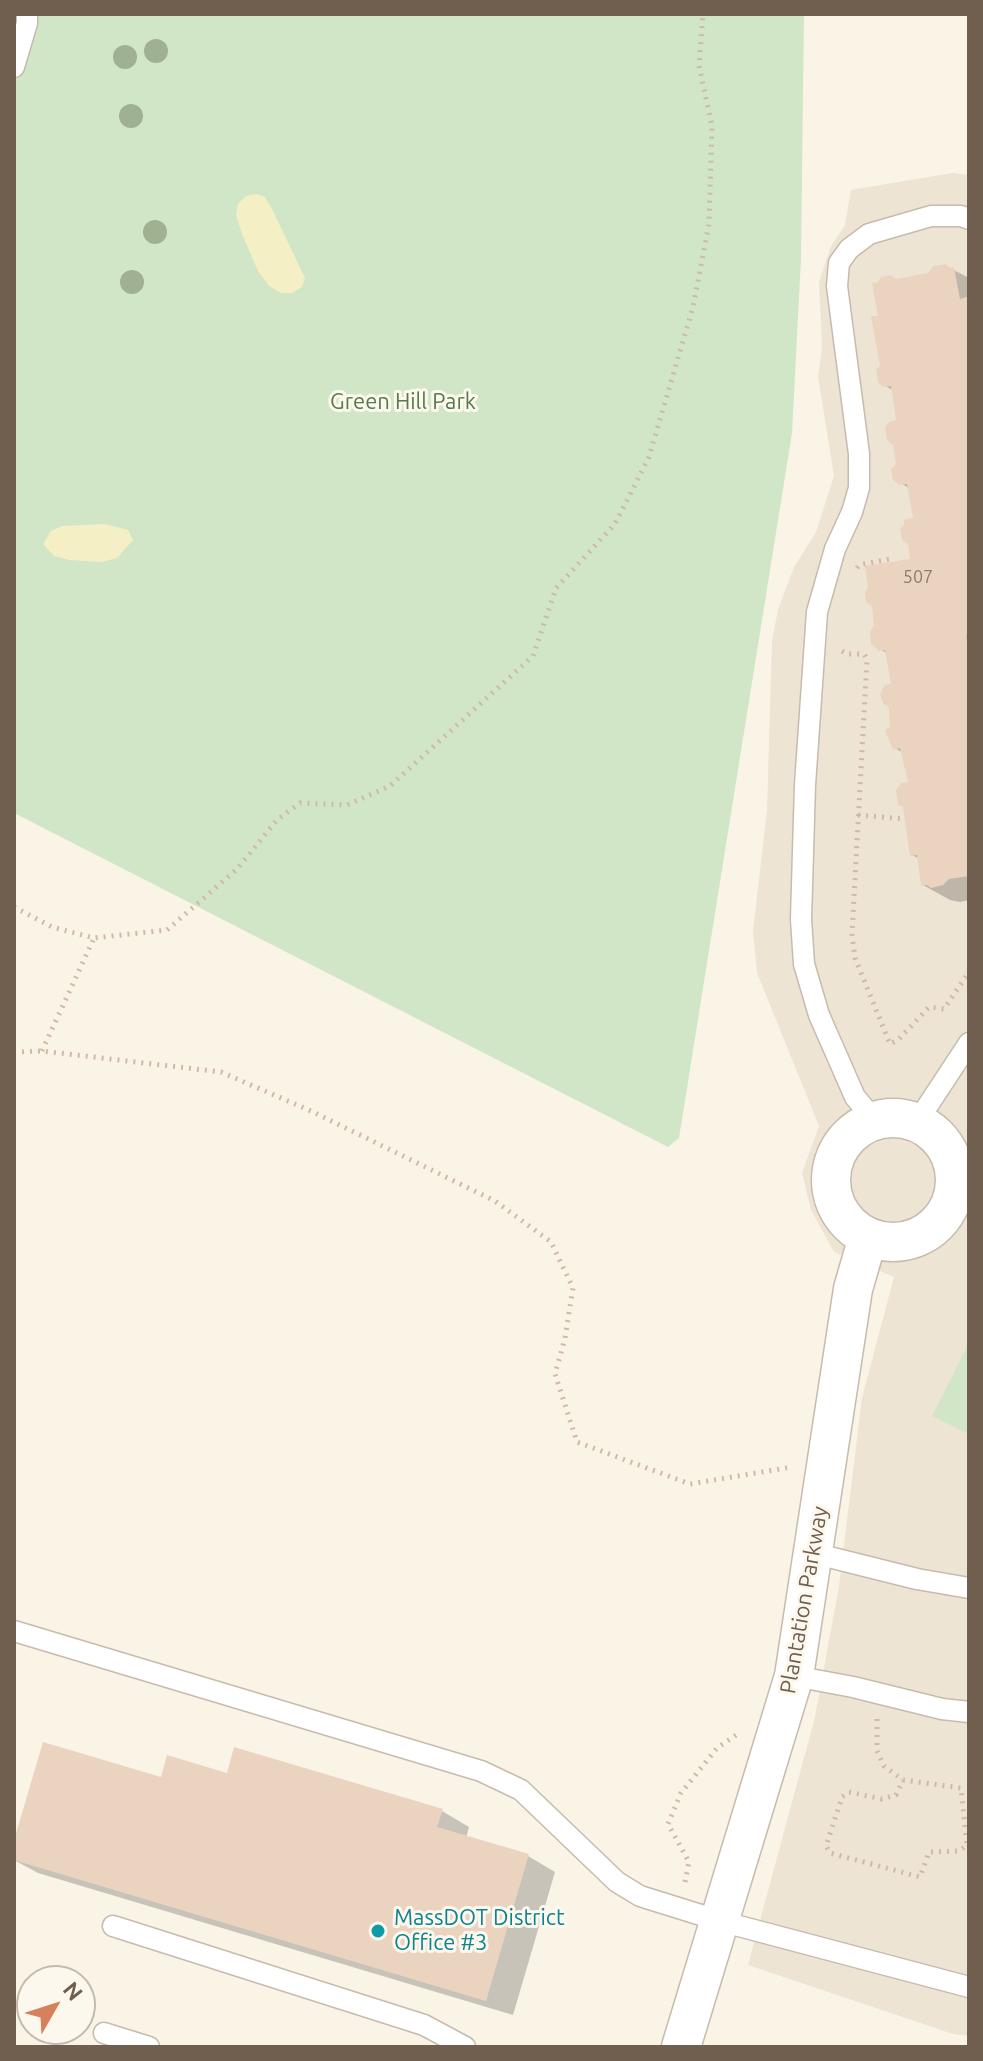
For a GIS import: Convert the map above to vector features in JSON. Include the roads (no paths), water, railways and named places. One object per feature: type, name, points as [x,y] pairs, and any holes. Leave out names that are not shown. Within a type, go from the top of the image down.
[{"type":"street","points":[[896,1118],[917,1122],[934,1133],[947,1148],[954,1166],[955,1186],[951,1205],[940,1221],[925,1234],[906,1241],[887,1242],[868,1237],[850,1225],[837,1207],[831,1187],[832,1165],[841,1145],[856,1130],[875,1121],[896,1118]]},
{"type":"street","name":"Plantation Parkway","points":[[681,2047],[794,1676],[853,1289],[868,1237]]},
{"type":"lane","points":[[14,67],[27,14]]},
{"type":"lane","points":[[875,1121],[855,1097],[819,1015],[804,964],[801,919],[805,785],[817,612],[835,549],[859,488],[859,454],[837,286],[839,263],[849,249],[869,234],[931,216],[969,219]]},
{"type":"lane","points":[[917,1122],[969,1043]]},
{"type":"lane","points":[[813,1553],[917,1579],[969,1588]]},
{"type":"lane","points":[[14,1631],[481,1771],[521,1790],[617,1882],[640,1896],[720,1921],[969,1987]]},
{"type":"lane","points":[[794,1676],[942,1709],[969,1712]]},
{"type":"lane","points":[[113,1926],[424,2025],[465,2047]]},
{"type":"lane","points":[[104,2033],[149,2047]]},
{"type":"place","name":"MassDOT District Office #3","points":[[378,1931]]},
{"type":"park label","name":"Green Hill Park","points":[[403,402]]}]
